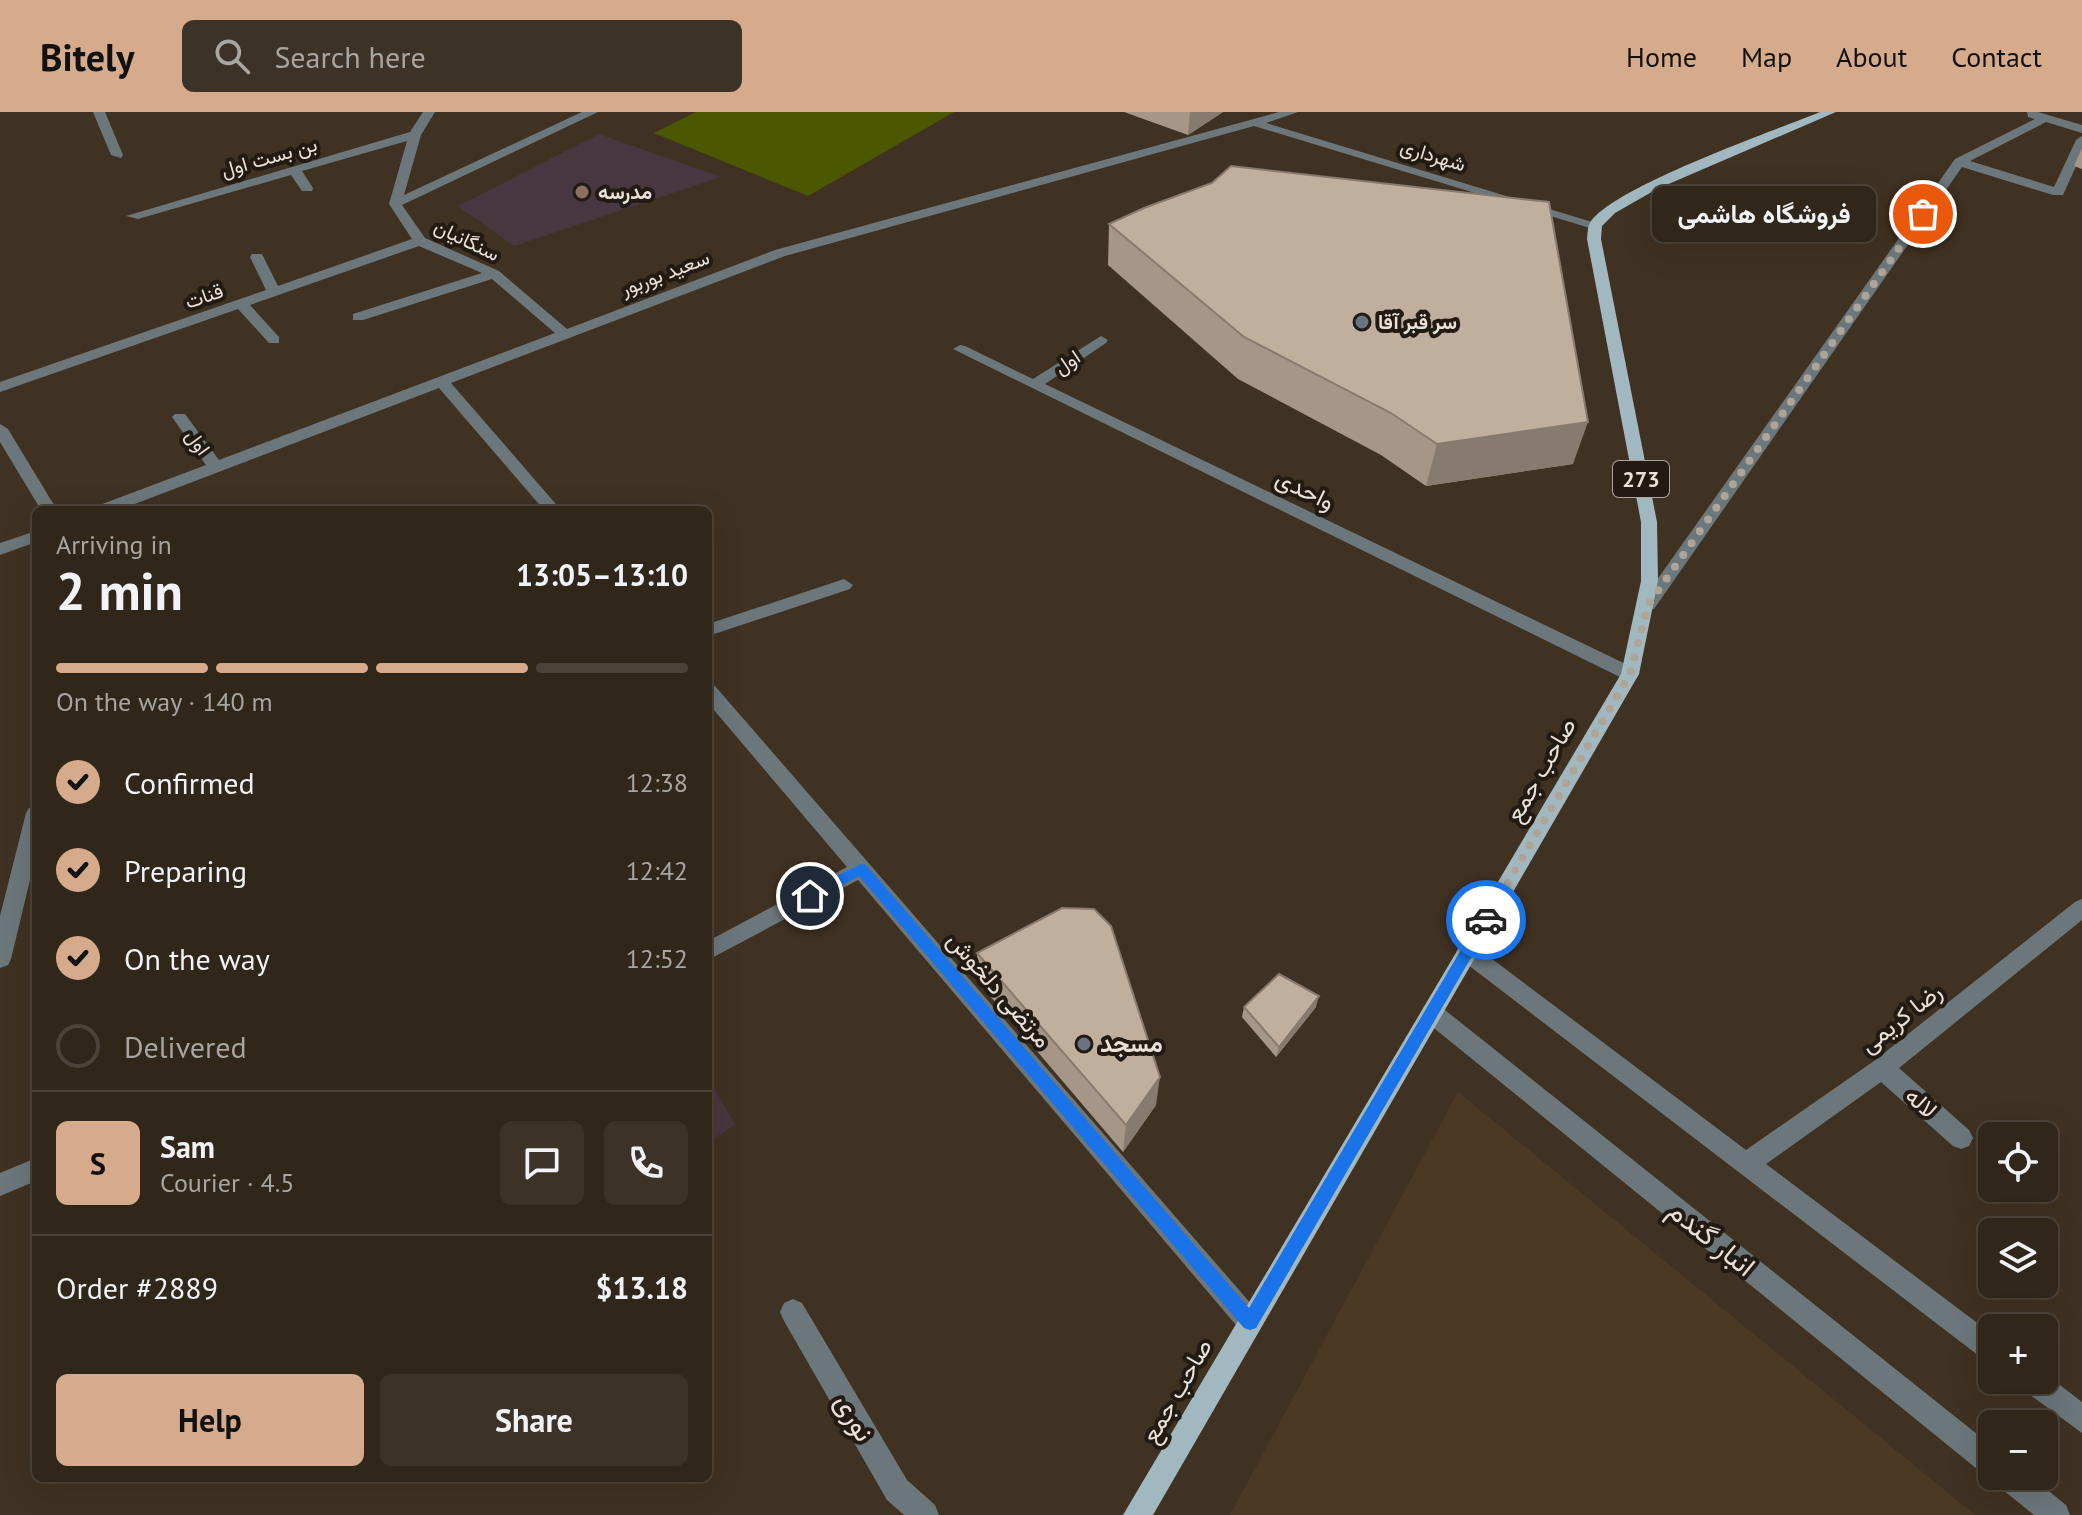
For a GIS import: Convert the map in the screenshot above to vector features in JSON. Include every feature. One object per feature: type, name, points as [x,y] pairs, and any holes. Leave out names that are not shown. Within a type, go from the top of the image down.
[{"type":"main road","points":[[1595,225],[1610,210],[1653,186],[1830,112]]},
{"type":"main road","name":"صاحب جمع","points":[[1137,1515],[1630,674],[1648,605],[1653,561],[1649,522],[1594,239],[1595,225]]},
{"type":"street","points":[[99,112],[117,155]]},
{"type":"street","points":[[395,204],[415,135],[429,112]]},
{"type":"street","points":[[395,204],[592,112]]},
{"type":"street","name":"سعید بوربور","points":[[114,506],[780,253],[1258,124],[1292,112]]},
{"type":"street","points":[[2026,112],[2082,129]]},
{"type":"street","points":[[1648,605],[1959,162],[2045,118]]},
{"type":"street","name":"شهرداری","points":[[1258,124],[1595,225]]},
{"type":"street","name":"بن بست اول","points":[[133,216],[415,135]]},
{"type":"street","points":[[1959,162],[2058,192],[2082,140]]},
{"type":"street","points":[[295,171],[307,188]]},
{"type":"street","name":"سنگانیان","points":[[395,204],[420,241],[494,274],[566,335]]},
{"type":"street","name":"قنات","points":[[0,387],[420,241]]},
{"type":"street","points":[[257,257],[274,292]]},
{"type":"street","points":[[358,317],[494,274]]},
{"type":"street","points":[[241,304],[274,340]]},
{"type":"street","name":"اول","points":[[1034,385],[1101,340]]},
{"type":"street","name":"واحدی","points":[[960,349],[1630,674]]},
{"type":"street","points":[[441,381],[550,506]]},
{"type":"street","name":"اول","points":[[180,417],[216,467]]},
{"type":"street","points":[[0,429],[47,506]]},
{"type":"street","points":[[0,549],[32,537]]},
{"type":"street","points":[[712,629],[844,585]]},
{"type":"street","name":"مرتضی دلخوش","points":[[712,696],[1250,1322]]},
{"type":"street","points":[[0,959],[32,829]]},
{"type":"street","points":[[712,949],[861,869]]},
{"type":"street","points":[[14,903],[32,896]]},
{"type":"street","name":"رضا کریمی","points":[[1747,1163],[1882,1068],[2082,908]]},
{"type":"street","points":[[1467,952],[1978,1339]]},
{"type":"street","name":"انبار گندم","points":[[1432,1013],[1978,1452]]},
{"type":"street","name":"لاله","points":[[1882,1068],[1961,1138]]},
{"type":"street","points":[[0,1185],[32,1171]]},
{"type":"street","name":"نوری","points":[[793,1312],[897,1490],[925,1515]]},
{"type":"street","points":[[2049,1394],[2082,1419]]},
{"type":"street","points":[[2025,1490],[2056,1515]]},
{"type":"shaded area","name":"مدرسه","points":[[599,134],[721,177],[514,246],[458,206]]},
{"type":"shaded area","points":[[712,1084],[735,1125],[712,1139]]},
{"type":"shaded area","points":[[1458,1092],[1975,1515],[1230,1515]]},
{"type":"green space","points":[[696,112],[954,112],[808,196],[654,133]]},
{"type":"building","name":"سر قبر آقا","points":[[1231,166],[1549,202],[1588,422],[1437,444],[1391,413],[1244,337],[1109,224],[1212,183]]},
{"type":"building","name":"مسجد","points":[[1062,908],[1094,909],[1111,926],[1160,1077],[1126,1125],[977,953]]},
{"type":"building","points":[[1279,974],[1319,996],[1279,1047],[1244,1007]]},
{"type":"way so far","points":[[1486,920],[1630,674],[1648,605],[1923,214]]},
{"type":"place","name":"مدرسه","points":[[582,192]]},
{"type":"place","name":"فروشگاه هاشمی","points":[[1923,214]]},
{"type":"place","name":"سر قبر آقا","points":[[1362,322]]},
{"type":"place","name":"مسجد","points":[[1084,1044]]},
{"type":"route","points":[[810,896],[861,869],[1250,1322],[1486,920]]}]
